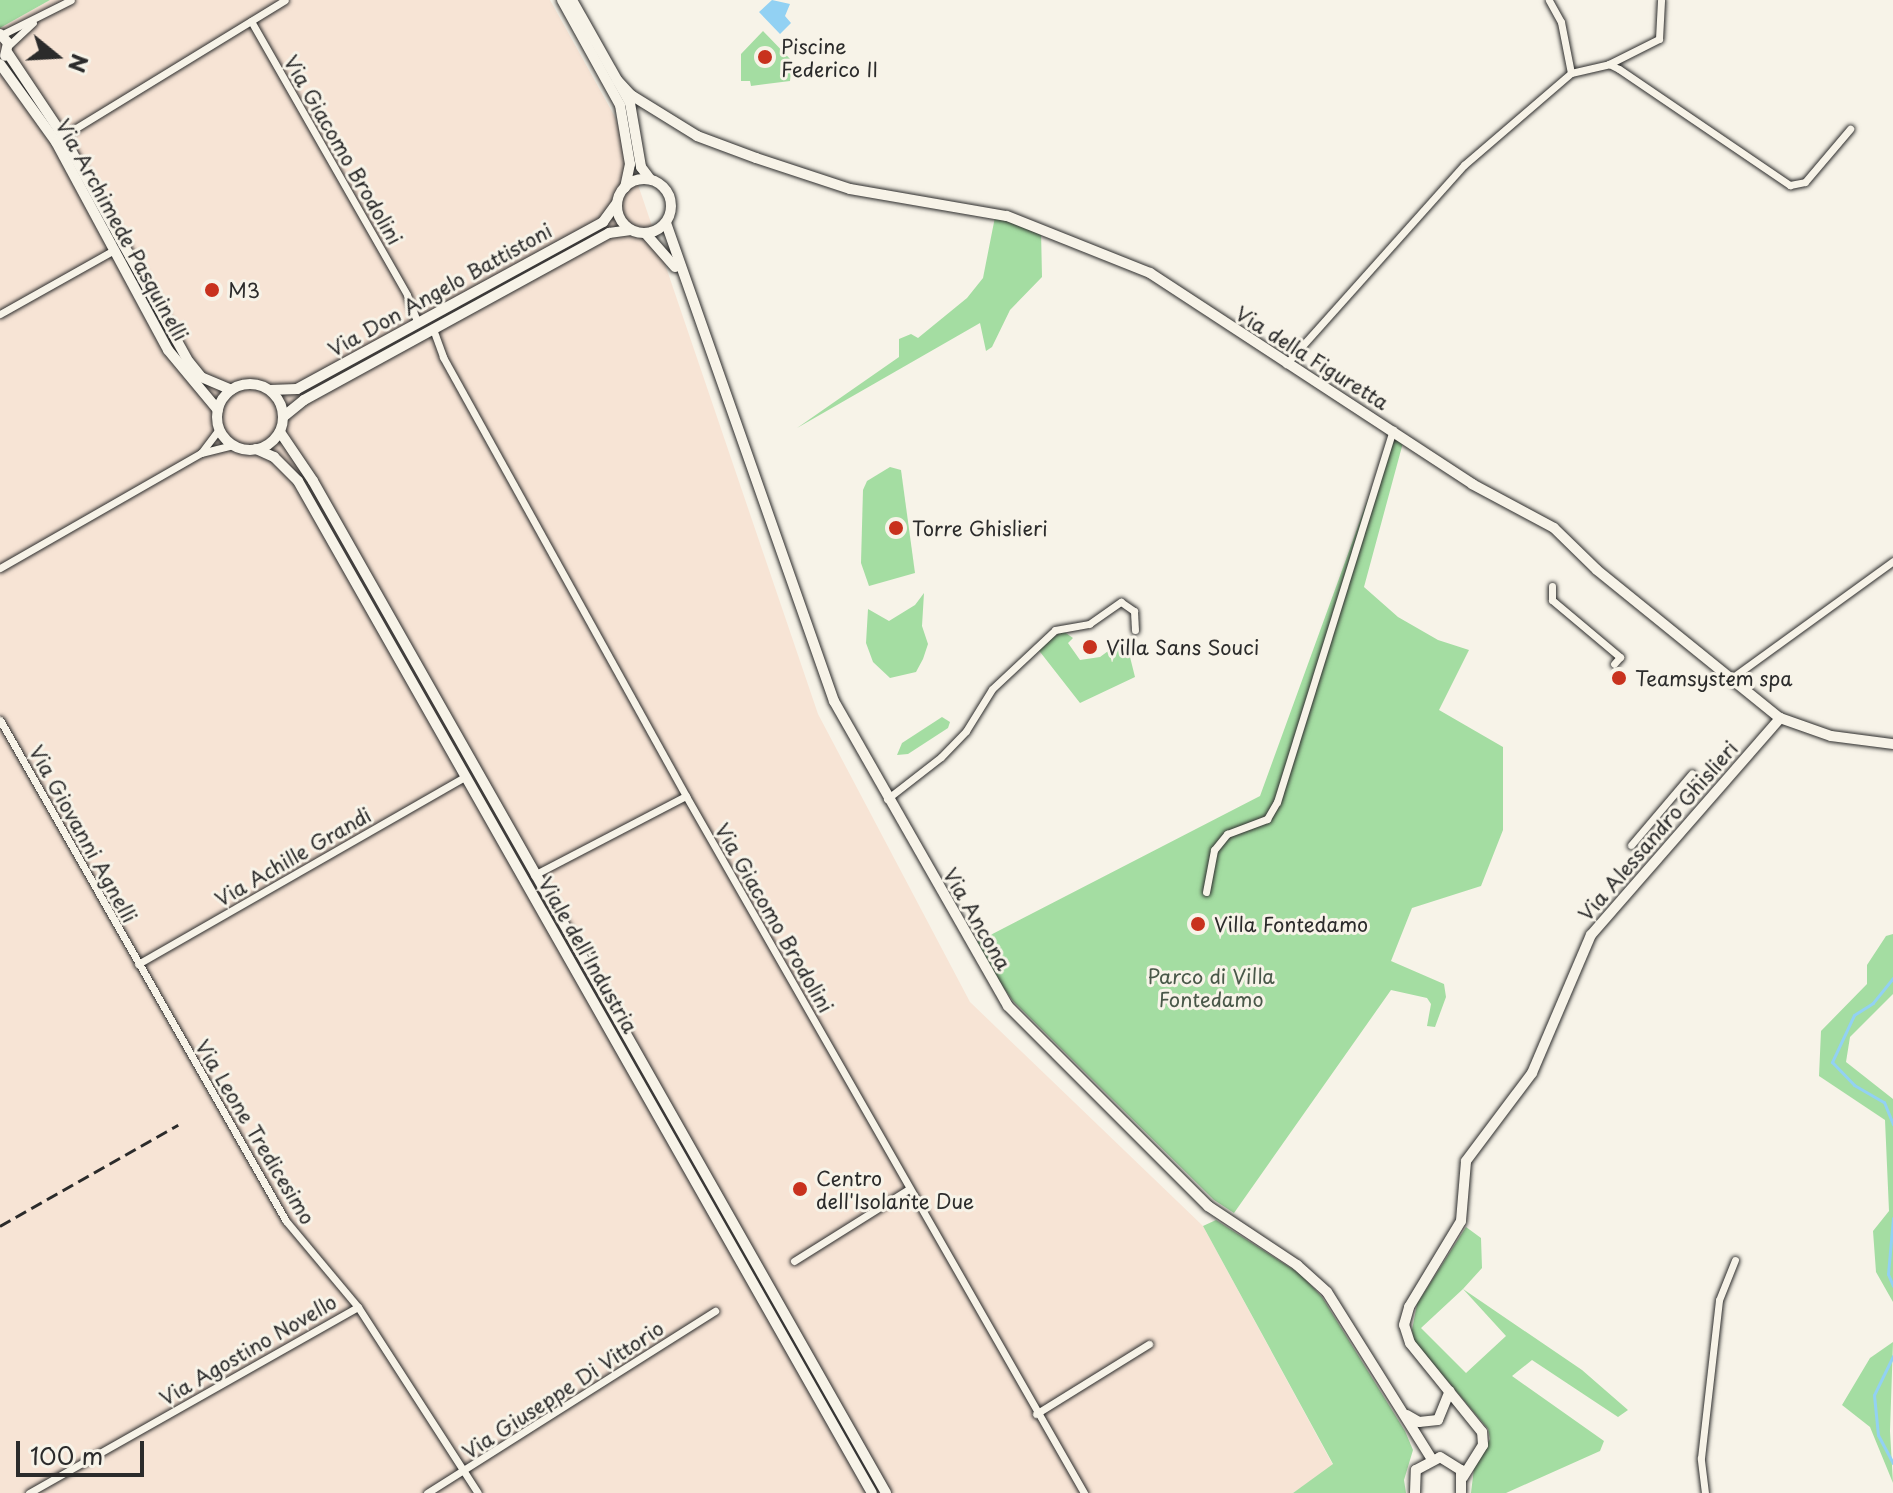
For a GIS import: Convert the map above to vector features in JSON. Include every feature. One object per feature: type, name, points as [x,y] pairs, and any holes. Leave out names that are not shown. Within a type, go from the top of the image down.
[{"type":"main road","points":[[562,0],[620,105],[630,164],[625,187],[617,203],[620,219],[631,230],[646,234],[666,223]]},
{"type":"main road","name":"Via Ancona","points":[[572,0],[630,103],[641,167],[669,195],[666,223],[747,446],[834,701],[887,799],[1008,1006],[1208,1206],[1314,1278],[1431,1458]]},
{"type":"main road","name":"Via Archimede Pasquinelli","points":[[1,35],[4,55],[56,142],[168,350],[218,410]]},
{"type":"main road","name":"Via Archimede Pasquinelli","points":[[4,55],[63,136],[189,362],[201,377],[231,390]]},
{"type":"main road","name":"Via della Figuretta","points":[[617,80],[631,95],[697,136],[756,158],[850,189],[1007,216],[1150,273],[1285,366],[1393,430],[1472,484],[1554,528],[1597,570],[1780,718],[1831,736],[1893,744]]},
{"type":"main road","points":[[625,187],[650,179]]},
{"type":"main road","name":"Via Don Angelo Battistoni","points":[[231,390],[250,383],[270,390],[297,389],[603,222],[617,203]]},
{"type":"main road","name":"Via Don Angelo Battistoni","points":[[283,417],[304,400],[609,233],[631,230]]},
{"type":"main road","name":"Via Ancona","points":[[646,234],[670,255],[692,301]]},
{"type":"main road","points":[[231,390],[218,410],[219,429],[233,445],[256,449],[280,432],[283,417],[270,390]]},
{"type":"main road","name":"Viale dell'Industria","points":[[280,432],[313,481],[886,1493]]},
{"type":"main road","name":"Viale dell'Industria","points":[[256,449],[274,457],[298,481],[872,1493]]},
{"type":"main road","name":"Via Alessandro Ghislieri","points":[[1478,1453],[1482,1432],[1410,1343],[1404,1325],[1409,1307],[1461,1221],[1466,1161],[1532,1073],[1591,935],[1780,718]]},
{"type":"main road","points":[[1403,1412],[1431,1424],[1444,1414],[1450,1391]]},
{"type":"main road","name":"Via Ancona","points":[[1414,1432],[1420,1465],[1414,1475],[1415,1493]]},
{"type":"main road","points":[[1420,1465],[1431,1458],[1450,1459],[1478,1453]]},
{"type":"main road","points":[[1461,1493],[1463,1477],[1478,1453]]},
{"type":"main road","points":[[1450,1459],[1463,1477]]},
{"type":"street","points":[[1,35],[71,0]]},
{"type":"street","points":[[63,136],[285,0]]},
{"type":"street","points":[[1549,0],[1561,22],[1571,73]]},
{"type":"street","points":[[1285,366],[1464,165],[1571,73],[1609,64],[1659,39],[1661,0]]},
{"type":"street","points":[[4,55],[38,19]]},
{"type":"street","name":"Via Giacomo Brodolini","points":[[251,21],[421,319]]},
{"type":"street","points":[[1609,64],[1790,185],[1805,182],[1850,129]]},
{"type":"street","points":[[0,314],[114,250]]},
{"type":"street","name":"Via Giacomo Brodolini","points":[[428,332],[686,796],[1036,1414],[1084,1493]]},
{"type":"street","points":[[201,453],[219,429]]},
{"type":"street","points":[[1206,892],[1214,850],[1227,834],[1267,819],[1277,802],[1393,430]]},
{"type":"street","points":[[0,568],[201,453],[233,445]]},
{"type":"street","points":[[1733,677],[1893,561]]},
{"type":"street","points":[[1552,586],[1552,600],[1620,657],[1614,664]]},
{"type":"street","points":[[887,799],[941,757],[966,731],[992,689],[1055,630],[1089,624],[1121,602],[1134,611],[1135,630]]},
{"type":"street","name":"Via Giovanni Agnelli","points":[[0,720],[138,964]]},
{"type":"street","points":[[1631,845],[1692,773]]},
{"type":"street","name":"Via Achille Grandi","points":[[138,964],[465,777]]},
{"type":"street","name":"Viale dell'Industria","points":[[534,875],[686,796]]},
{"type":"street","name":"Via Leone Tredicesimo","points":[[138,964],[286,1221],[358,1307],[478,1493]]},
{"type":"street","points":[[794,1261],[909,1189]]},
{"type":"street","points":[[1705,1493],[1701,1458],[1719,1300],[1735,1260]]},
{"type":"street","name":"Via Agostino Novello","points":[[29,1493],[358,1307]]},
{"type":"street","name":"Via Giuseppe Di Vittorio","points":[[427,1493],[715,1311]]},
{"type":"street","points":[[1036,1414],[1149,1344]]},
{"type":"shaded area","points":[[50,0],[550,0],[615,117],[818,714],[970,1002],[1203,1226],[1333,1465],[1293,1493],[0,1493],[0,28]]},
{"type":"green space","points":[[0,0],[50,0],[0,28]]},
{"type":"green space","name":"Piscine Federico II","points":[[763,31],[792,61],[790,81],[751,86],[750,81],[741,81],[741,54]]},
{"type":"green space","points":[[995,217],[1041,230],[1042,277],[1010,310],[992,347],[986,351],[980,323],[797,428],[899,357],[899,339],[911,334],[918,338],[967,298],[983,278]]},
{"type":"green space","name":"Parco di Villa Fontedamo","points":[[1393,430],[1404,439],[1364,587],[1398,617],[1438,640],[1469,650],[1439,710],[1503,747],[1503,830],[1481,886],[1412,908],[1391,961],[1444,984],[1446,997],[1435,1027],[1427,1026],[1431,1004],[1427,998],[1391,990],[1234,1213],[1214,1200],[1013,1001],[973,944],[1260,796]]},
{"type":"green space","points":[[890,467],[901,470],[915,573],[869,586],[861,563],[863,490],[867,481]]},
{"type":"green space","points":[[924,593],[922,626],[928,644],[923,659],[916,672],[890,678],[873,662],[866,643],[868,609],[889,621],[915,605]]},
{"type":"green space","points":[[1063,631],[1073,638],[1068,643],[1080,660],[1100,657],[1119,643],[1129,653],[1135,677],[1080,703],[1037,648]]},
{"type":"green space","points":[[942,717],[950,722],[948,728],[908,754],[897,755],[902,743]]},
{"type":"green space","points":[[1893,934],[1893,994],[1850,1037],[1846,1062],[1893,1099],[1893,1302],[1876,1272],[1873,1231],[1889,1211],[1885,1120],[1819,1076],[1821,1031],[1867,984],[1867,965],[1886,936]]},
{"type":"green space","points":[[1216,1220],[1300,1274],[1322,1297],[1405,1431],[1413,1450],[1404,1480],[1406,1493],[1293,1493],[1333,1464],[1203,1226]]},
{"type":"green space","points":[[1466,1227],[1481,1238],[1482,1268],[1463,1289],[1582,1370],[1628,1410],[1618,1417],[1532,1360],[1512,1376],[1604,1441],[1600,1451],[1506,1493],[1471,1493],[1474,1468],[1490,1439],[1488,1429],[1414,1341],[1412,1330],[1417,1304]],"holes":[[[1463,1289],[1506,1336],[1466,1373],[1421,1328]]]},
{"type":"green space","points":[[1893,1342],[1890,1431],[1893,1483],[1870,1427],[1842,1405],[1870,1358]]},
{"type":"water","points":[[772,0],[790,4],[785,16],[791,23],[780,34],[759,12]]},
{"type":"waterway","points":[[1893,978],[1873,1003],[1854,1015],[1832,1062],[1854,1085],[1884,1102],[1893,1124]]},
{"type":"waterway","points":[[1893,1218],[1888,1274],[1893,1286]]},
{"type":"waterway","points":[[1893,1356],[1874,1395],[1878,1435],[1893,1463]]},
{"type":"railway","points":[[0,1226],[178,1125]]},
{"type":"place","name":"Piscine Federico II","points":[[765,57]]},
{"type":"place","name":"M3","points":[[212,290]]},
{"type":"place","name":"Torre Ghislieri","points":[[896,528]]},
{"type":"place","name":"Villa Sans Souci","points":[[1090,647]]},
{"type":"place","name":"Teamsystem spa","points":[[1619,678]]},
{"type":"place","name":"Villa Fontedamo","points":[[1198,924]]},
{"type":"place","name":"Centro dell'Isolante Due","points":[[800,1189]]}]
